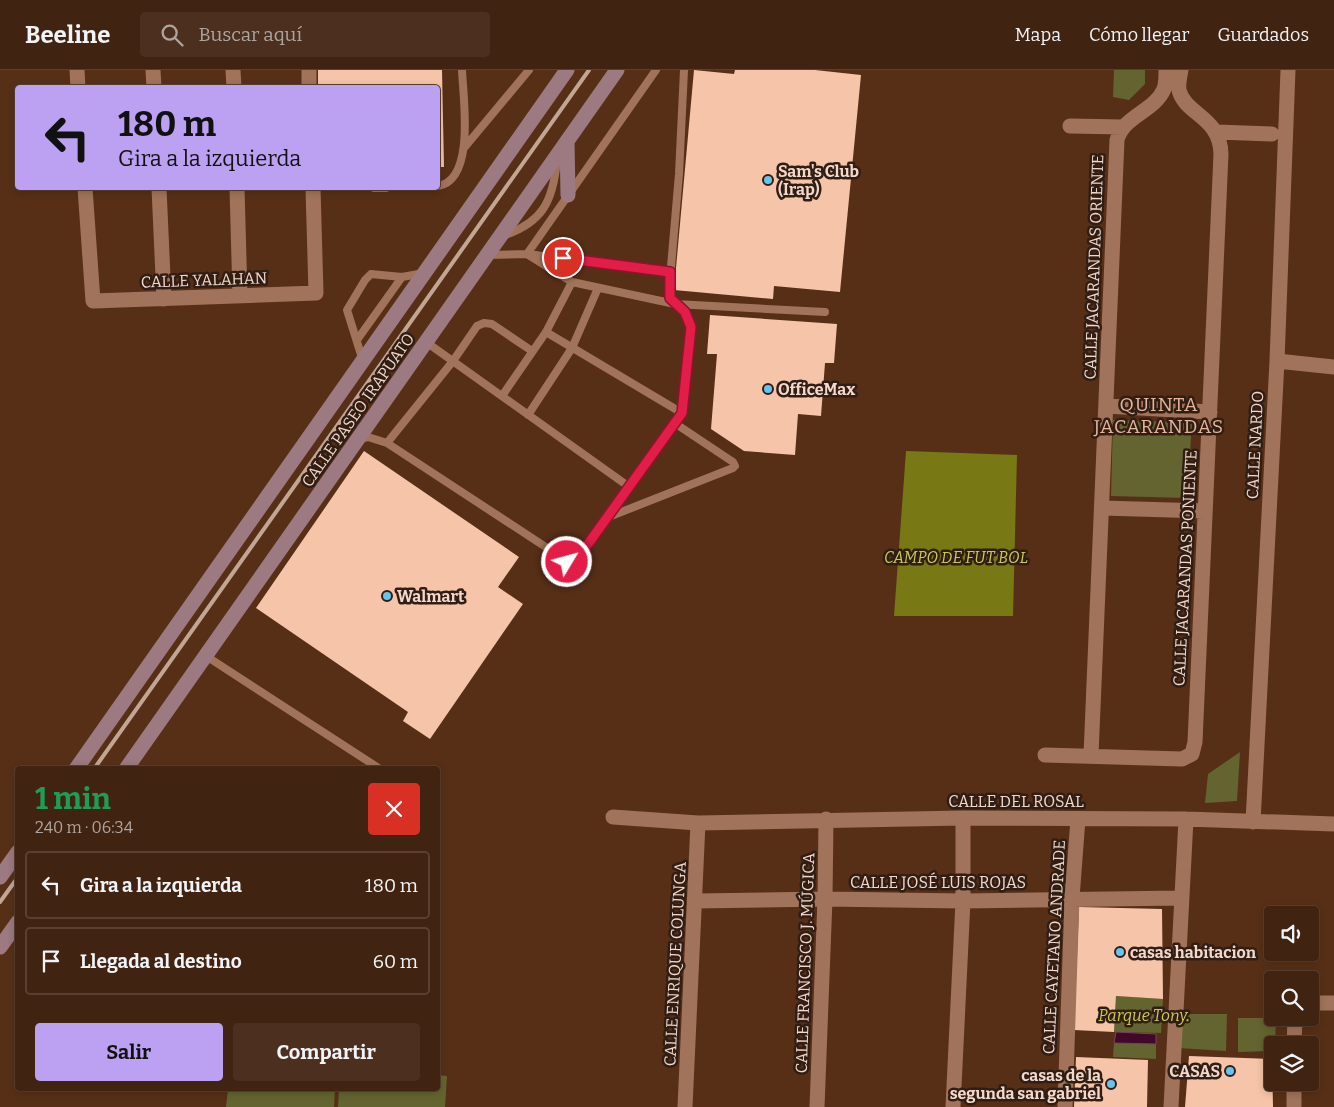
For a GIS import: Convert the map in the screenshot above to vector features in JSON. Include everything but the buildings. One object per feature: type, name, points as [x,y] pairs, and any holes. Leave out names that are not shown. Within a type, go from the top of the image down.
[{"type":"main road","name":"CALLE PASEO IRAPUATO","points":[[128,766],[617,70]]},
{"type":"main road","name":"CALLE PASEO IRAPUATO","points":[[78,766],[565,71]]},
{"type":"main road","points":[[567,141],[568,195]]},
{"type":"main road","points":[[0,877],[15,856]]},
{"type":"main road","points":[[0,947],[15,926]]},
{"type":"street","points":[[77,70],[78,85]]},
{"type":"street","points":[[153,70],[154,85]]},
{"type":"street","points":[[233,70],[234,85]]},
{"type":"street","points":[[308,70],[309,85]]},
{"type":"street","points":[[1070,126],[1123,127],[1158,97],[1164,89],[1166,70]]},
{"type":"street","points":[[1181,70],[1178,89],[1182,98],[1217,132],[1272,134]]},
{"type":"street","name":"CALLE NARDO","points":[[1253,822],[1277,361],[1288,70]]},
{"type":"street","name":"CALLE JACARANDAS ORIENTE","points":[[1091,755],[1117,140],[1123,127]]},
{"type":"street","name":"CALLE JACARANDAS PONIENTE","points":[[1091,755],[1182,759],[1192,754],[1195,742],[1221,154],[1221,142],[1217,132]]},
{"type":"street","name":"CALLE YALAHAN","points":[[85,190],[93,301],[316,293],[313,190]]},
{"type":"street","points":[[159,190],[164,299]]},
{"type":"street","points":[[236,190],[240,296]]},
{"type":"street","points":[[1277,361],[1334,367]]},
{"type":"street","points":[[1106,406],[1210,412]]},
{"type":"street","points":[[1102,508],[1205,511]]},
{"type":"street","points":[[1045,755],[1091,755]]},
{"type":"street","name":"CALLE DEL ROSAL","points":[[613,817],[698,823],[826,819],[963,818],[1186,819],[1334,824]]},
{"type":"street","points":[[954,1107],[963,901],[963,818]]},
{"type":"street","name":"CALLE FRANCISCO J. MÚGICA","points":[[817,1107],[826,819]]},
{"type":"street","name":"CALLE CAYETANO ANDRADE","points":[[1065,1107],[1072,898],[1078,819]]},
{"type":"street","points":[[1171,1107],[1186,819]]},
{"type":"street","name":"CALLE ENRIQUE COLUNGA","points":[[685,1107],[696,901],[698,823]]},
{"type":"street","name":"CALLE JOSÉ LUIS ROJAS","points":[[696,901],[825,899],[963,901],[1181,898]]},
{"type":"street","points":[[1319,1002],[1334,1003]]},
{"type":"street","points":[[1294,1091],[1294,1107]]},
{"type":"lane","points":[[440,185],[449,182],[455,175],[464,148],[462,70]]},
{"type":"lane","points":[[464,148],[528,70]]},
{"type":"lane","points":[[527,254],[656,70]]},
{"type":"lane","points":[[359,439],[368,437],[387,443],[567,562],[578,558],[628,486],[676,424],[682,413],[691,327],[685,312],[670,298],[669,290],[678,184],[684,70]]},
{"type":"lane","points":[[488,254],[527,254],[670,272]]},
{"type":"lane","points":[[527,254],[572,282],[675,304],[825,312]]},
{"type":"lane","points":[[363,361],[347,310],[365,280],[372,274],[402,277],[424,273]]},
{"type":"lane","points":[[357,340],[402,277]]},
{"type":"lane","points":[[502,396],[546,332],[572,282]]},
{"type":"lane","points":[[528,414],[572,348],[598,288]]},
{"type":"lane","points":[[387,443],[453,361],[477,326],[484,323],[492,324],[532,351]]},
{"type":"lane","points":[[546,332],[682,413]]},
{"type":"lane","points":[[426,342],[628,486]]},
{"type":"lane","points":[[606,518],[735,466],[733,462],[676,424]]},
{"type":"lane","points":[[206,656],[375,766]]},
{"type":"green space","points":[[1114,70],[1145,70],[1145,84],[1129,100],[1113,97]]},
{"type":"green space","points":[[1113,420],[1192,423],[1187,498],[1111,496]]},
{"type":"green space","name":"CAMPO DE FUT BOL","points":[[906,451],[1017,455],[1013,616],[894,616]]},
{"type":"green space","points":[[1240,752],[1237,801],[1205,803],[1208,774]]},
{"type":"green space","name":"Parque Tony.","points":[[1116,996],[1163,999],[1161,1033],[1114,1032]]},
{"type":"green space","points":[[1182,1014],[1227,1014],[1226,1051],[1178,1048]]},
{"type":"green space","points":[[1238,1018],[1264,1018],[1264,1026],[1276,1026],[1275,1036],[1264,1036],[1264,1051],[1238,1052]]},
{"type":"green space","points":[[1114,1043],[1156,1044],[1156,1059],[1113,1057]]},
{"type":"green space","points":[[440,1075],[447,1076],[445,1107],[338,1107],[339,1091],[440,1091]]},
{"type":"green space","points":[[228,1091],[335,1091],[334,1107],[226,1107]]},
{"type":"shaded area","points":[[1116,1032],[1156,1034],[1156,1044],[1114,1043]]},
{"type":"railway","points":[[96,766],[589,70]]},
{"type":"railway","points":[[0,902],[15,881]]},
{"type":"place","name":"Sam's Club (Irap)","points":[[768,180]]},
{"type":"place","name":"OfficeMax","points":[[768,389]]},
{"type":"place","name":"Walmart","points":[[387,596]]},
{"type":"place","name":"casas habitacion","points":[[1120,952]]},
{"type":"place","name":"CASAS","points":[[1230,1071]]},
{"type":"place","name":"casas de la segunda san gabriel","points":[[1111,1084]]},
{"type":"district","name":"QUINTA JACARANDAS","points":[[1159,415]]},
{"type":"route","points":[[563,258],[670,272],[670,298],[685,312],[690,319],[691,327],[682,413],[676,424],[628,486],[578,558],[567,562]]}]
